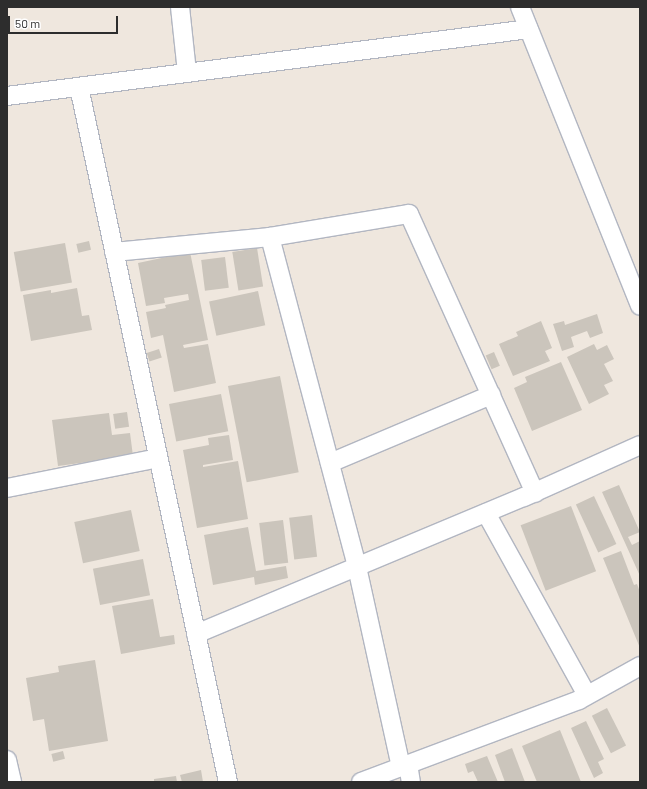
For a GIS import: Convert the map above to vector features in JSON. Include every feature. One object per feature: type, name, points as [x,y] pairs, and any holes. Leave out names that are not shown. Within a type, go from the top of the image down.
[{"type":"street","points":[[180,7],[187,73]]},
{"type":"street","points":[[520,7],[640,306]]},
{"type":"street","points":[[7,96],[529,29]]},
{"type":"street","points":[[79,87],[228,782]]},
{"type":"street","points":[[114,252],[270,237],[409,214],[535,492]]},
{"type":"street","points":[[270,237],[358,567],[404,766],[411,782]]},
{"type":"street","points":[[330,463],[491,395]]},
{"type":"street","points":[[196,634],[486,513],[640,445]]},
{"type":"street","points":[[7,488],[158,458]]},
{"type":"street","points":[[486,513],[587,695]]},
{"type":"street","points":[[361,782],[587,695],[640,666]]},
{"type":"street","points":[[7,760],[12,782]]},
{"type":"building","points":[[89,241],[91,250],[78,253],[76,244]]},
{"type":"building","points":[[65,243],[72,282],[21,291],[14,252]]},
{"type":"building","points":[[257,248],[263,287],[238,290],[232,252]]},
{"type":"building","points":[[190,252],[208,340],[183,345],[184,348],[208,344],[216,383],[174,392],[163,335],[151,338],[146,312],[166,308],[165,305],[189,300],[188,294],[164,298],[165,303],[146,306],[138,263]]},
{"type":"building","points":[[225,257],[229,288],[205,291],[201,260]]},
{"type":"building","points":[[77,288],[82,316],[89,315],[92,330],[31,341],[23,295],[51,290],[51,293]]},
{"type":"building","points":[[258,291],[265,325],[216,336],[209,301]]},
{"type":"building","points":[[597,314],[603,333],[590,338],[587,331],[571,337],[574,347],[562,351],[553,324],[564,321],[565,325]]},
{"type":"building","points":[[541,321],[552,348],[545,351],[550,361],[513,376],[499,344],[518,336],[516,332]]},
{"type":"building","points":[[594,344],[597,350],[607,345],[614,359],[604,364],[613,381],[604,385],[609,394],[589,404],[567,357]]},
{"type":"building","points":[[159,349],[162,358],[149,362],[147,353]]},
{"type":"building","points":[[494,352],[500,366],[492,369],[486,356]]},
{"type":"building","points":[[561,362],[582,410],[532,431],[514,388],[527,382],[525,377]]},
{"type":"building","points":[[280,376],[299,472],[247,482],[228,386]]},
{"type":"building","points":[[221,394],[228,431],[176,441],[169,404]]},
{"type":"building","points":[[127,412],[129,427],[115,429],[113,414]]},
{"type":"building","points":[[109,413],[112,435],[130,433],[133,456],[58,466],[52,420]]},
{"type":"building","points":[[229,435],[233,460],[203,465],[203,467],[238,461],[248,519],[197,528],[183,450],[209,445],[208,438]]},
{"type":"building","points":[[619,485],[640,532],[628,537],[632,545],[640,541],[640,576],[602,492]]},
{"type":"building","points":[[594,496],[616,544],[598,552],[576,504]]},
{"type":"building","points":[[571,506],[596,571],[546,591],[521,525]]},
{"type":"building","points":[[131,510],[140,551],[83,563],[74,522]]},
{"type":"building","points":[[312,515],[317,557],[294,559],[289,518]]},
{"type":"building","points":[[283,520],[288,563],[264,566],[259,523]]},
{"type":"building","points":[[248,527],[256,571],[286,566],[288,578],[255,585],[254,577],[213,585],[204,535]]},
{"type":"building","points":[[621,551],[634,585],[637,584],[640,592],[640,648],[603,558]]},
{"type":"building","points":[[143,559],[150,595],[100,605],[93,569]]},
{"type":"building","points":[[153,599],[160,637],[174,635],[175,644],[121,654],[112,606]]},
{"type":"building","points":[[95,660],[108,741],[49,751],[44,719],[33,721],[26,678],[59,672],[58,666]]},
{"type":"building","points":[[607,708],[626,745],[611,753],[592,716]]},
{"type":"building","points":[[586,721],[604,759],[598,762],[603,773],[594,778],[571,728]]},
{"type":"building","points":[[560,730],[581,782],[537,782],[522,746]]},
{"type":"building","points":[[512,748],[525,782],[505,782],[495,755]]},
{"type":"building","points":[[63,751],[65,759],[53,762],[51,754]]},
{"type":"building","points":[[487,756],[498,782],[478,782],[473,771],[468,773],[465,764]]},
{"type":"building","points":[[201,770],[203,782],[182,782],[180,775]]},
{"type":"building","points":[[176,776],[177,782],[154,782],[154,779]]}]
